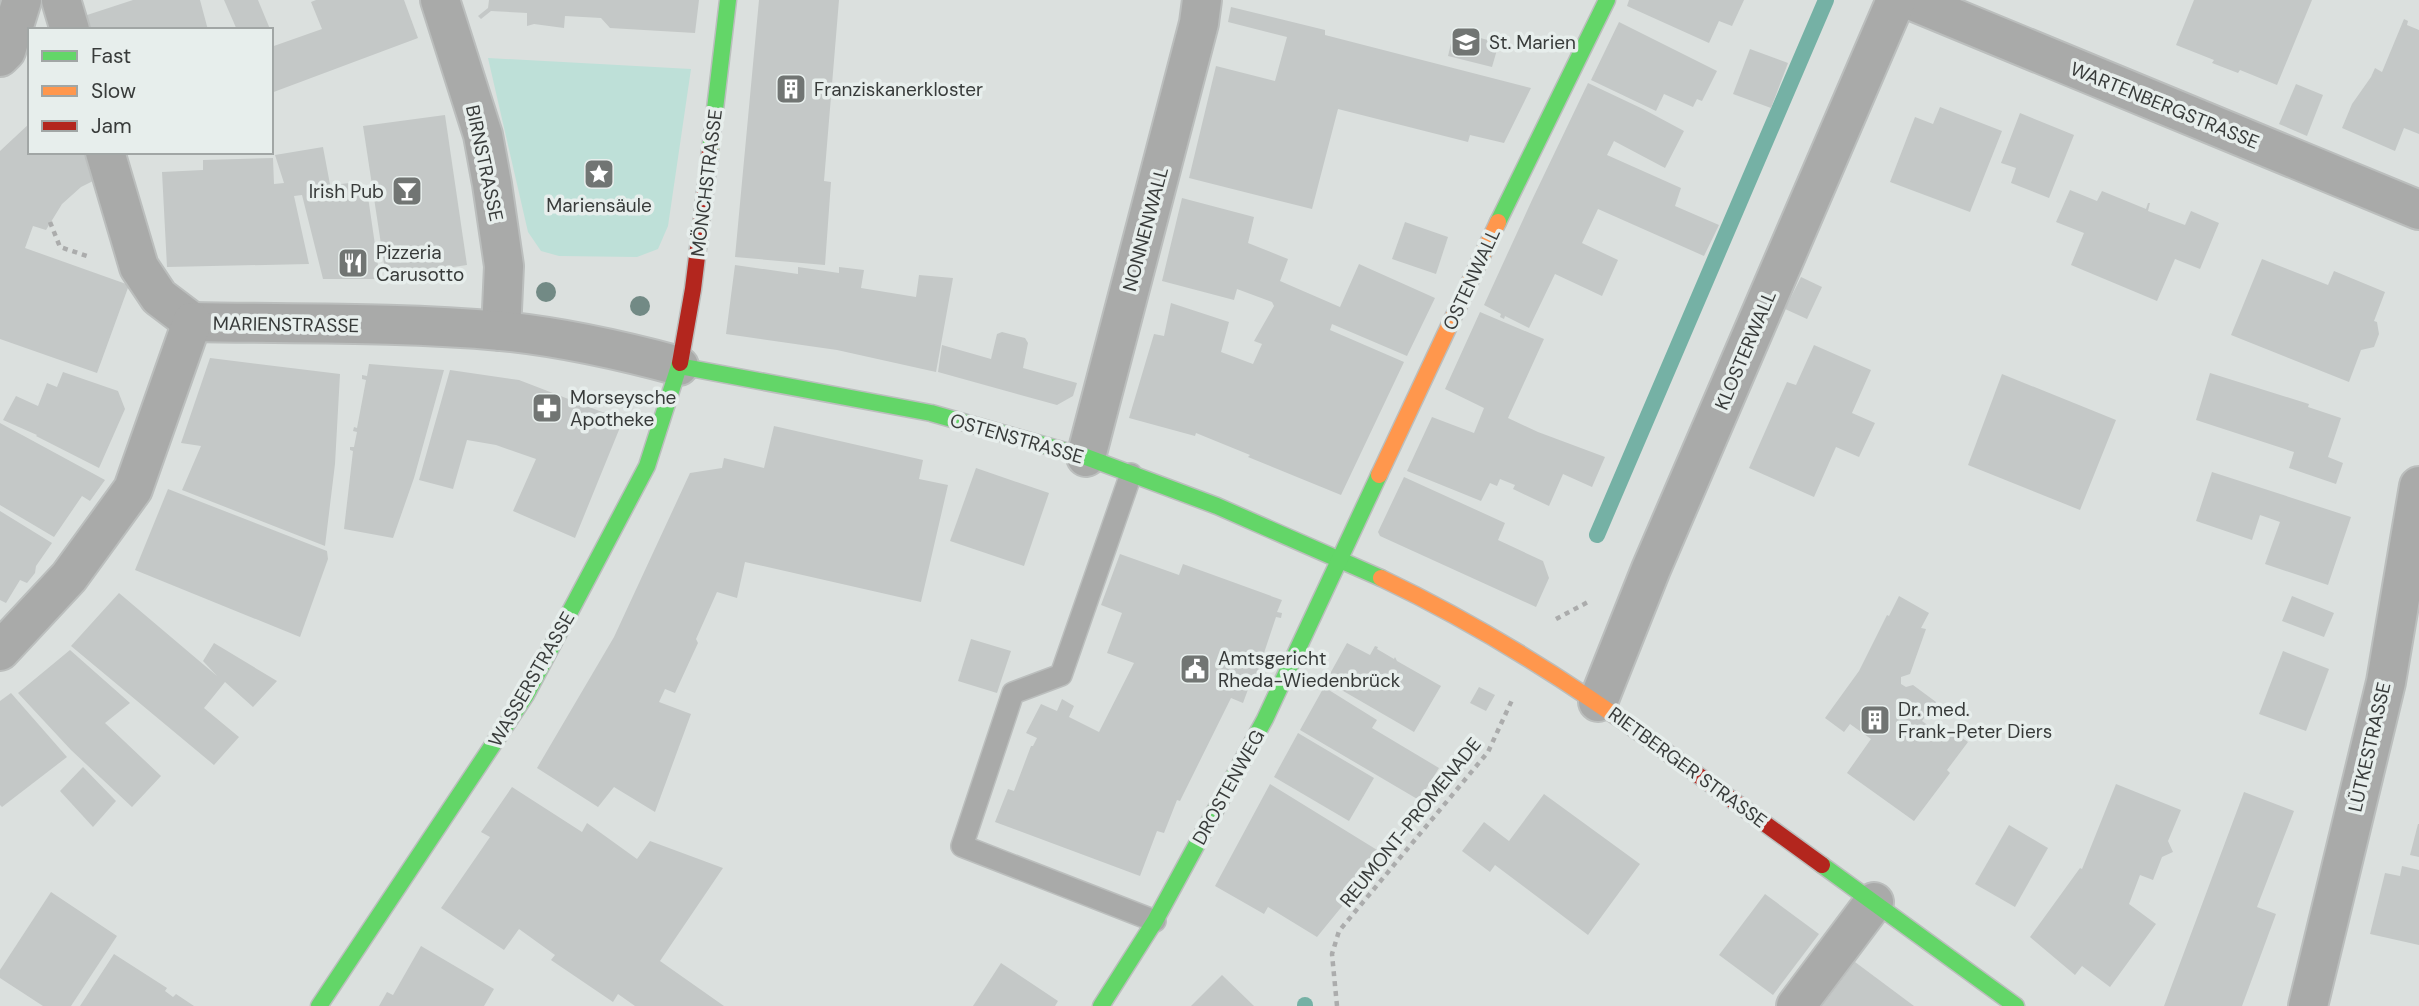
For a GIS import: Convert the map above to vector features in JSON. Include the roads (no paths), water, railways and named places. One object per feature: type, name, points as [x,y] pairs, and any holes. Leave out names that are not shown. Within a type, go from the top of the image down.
[{"type":"street","points":[[0,57],[6,51],[22,0]]},
{"type":"street","points":[[61,0],[69,28]]},
{"type":"street","name":"BIRNSTRASSE","points":[[440,0],[483,135],[504,266],[501,331]]},
{"type":"street","name":"MÖNCHSTRASSE","points":[[679,366],[693,289],[728,0]]},
{"type":"street","name":"NONNENWALL","points":[[1086,457],[1199,23],[1202,0]]},
{"type":"street","name":"OSTENWALL","points":[[1340,559],[1499,219],[1608,0]]},
{"type":"street","name":"KLOSTERWALL","points":[[1598,702],[1651,569],[1896,0]]},
{"type":"street","name":"WARTENBERGSTRASSE","points":[[1910,0],[2419,210]]},
{"type":"street","points":[[106,154],[139,267],[159,297],[192,322]]},
{"type":"street","name":"MARIENSTRASSE","points":[[0,651],[69,577],[133,489],[192,322],[370,325],[501,331],[602,345],[679,366]]},
{"type":"street","name":"OSTENSTRASSE","points":[[679,366],[931,413],[1086,457],[1217,506],[1340,559]]},
{"type":"street","name":"WASSERSTRASSE","points":[[319,1006],[526,695],[647,466],[679,366]]},
{"type":"street","name":"LÜTKESTRASSE","points":[[2308,1006],[2385,682],[2419,486]]},
{"type":"street","name":"RIETBERGER STRASSE","points":[[1340,559],[1442,607],[1532,659],[1598,702],[2016,1006]]},
{"type":"street","name":"DROSTENWEG","points":[[1101,1006],[1155,921],[1265,719],[1340,559]]},
{"type":"street","points":[[1796,1006],[1874,902]]},
{"type":"lane","points":[[1131,474],[1061,675],[1013,693],[962,846],[1155,921]]},
{"type":"waterway","points":[[1597,535],[1826,0]]},
{"type":"place","name":"St. Marien","points":[[1466,42]]},
{"type":"place","name":"Franziskanerkloster","points":[[791,89]]},
{"type":"place","name":"Mariensäule","points":[[599,174]]},
{"type":"place","name":"Irish Pub","points":[[407,191]]},
{"type":"place","name":"Pizzeria Carusotto","points":[[353,263]]},
{"type":"place","name":"Morseysche Apotheke","points":[[547,408]]},
{"type":"place","name":"Amtsgericht Rheda-Wiedenbrück","points":[[1195,669]]},
{"type":"place","name":"Dr. med. Frank-Peter Diers","points":[[1875,720]]}]
